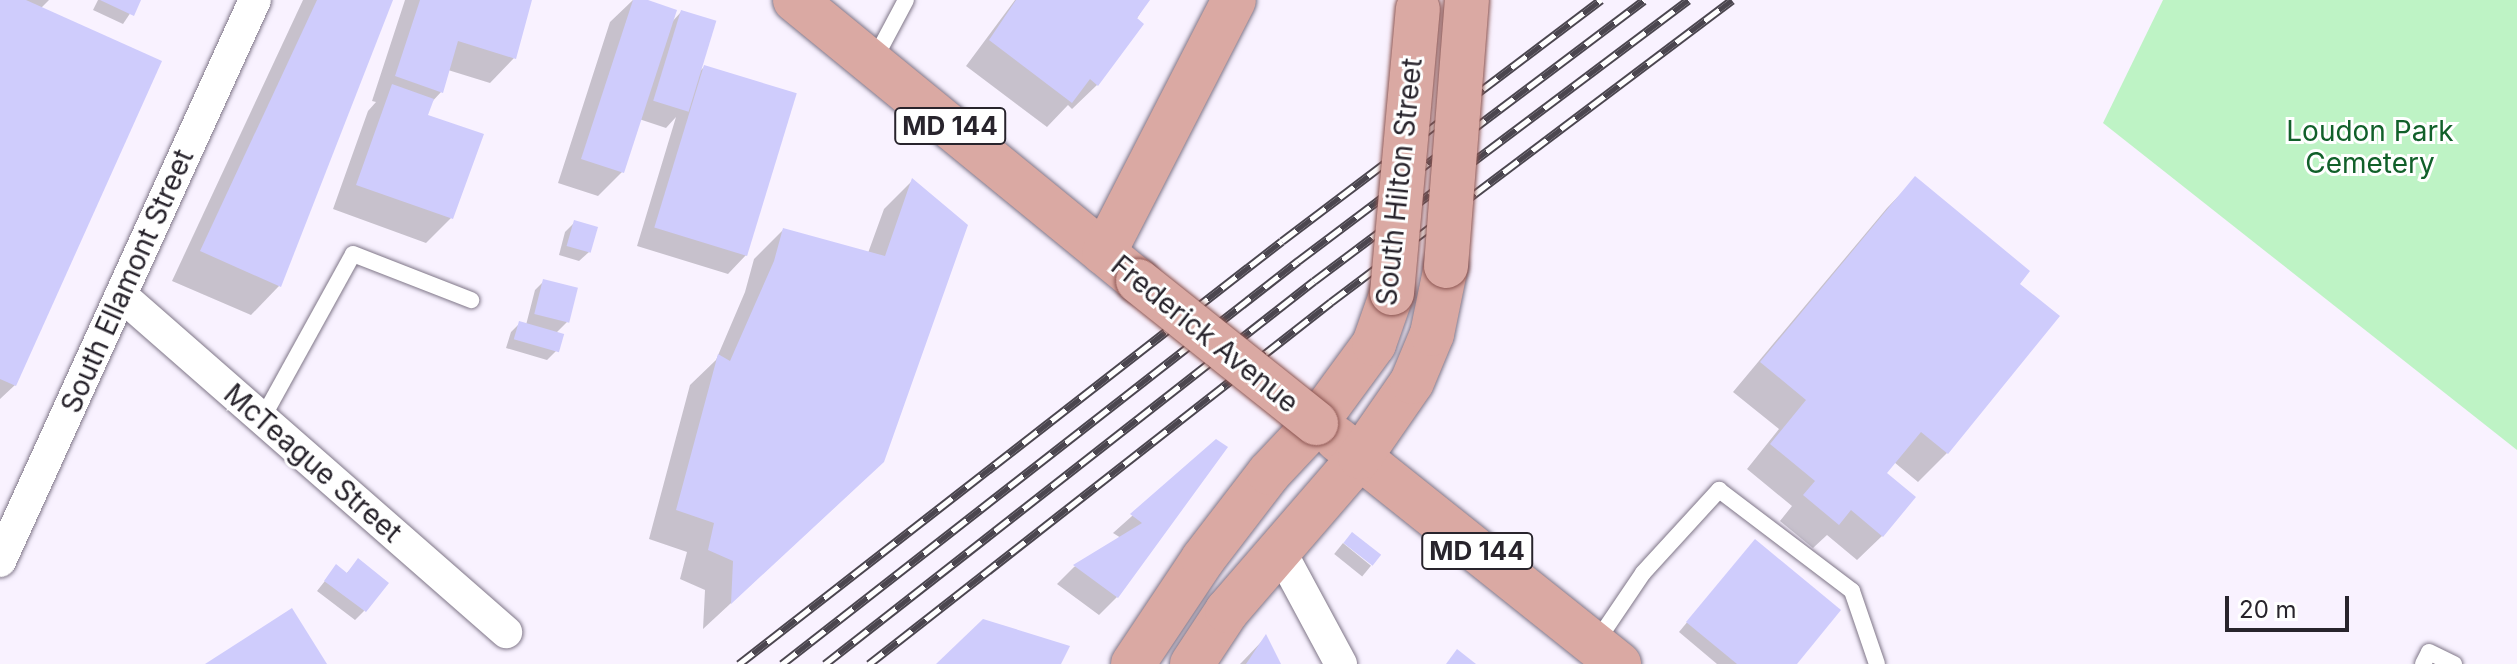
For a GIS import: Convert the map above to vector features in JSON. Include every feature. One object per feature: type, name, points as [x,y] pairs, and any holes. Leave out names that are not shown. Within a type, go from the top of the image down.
[{"type":"main road","name":"Frederick Avenue","points":[[795,0],[1138,281],[1360,457],[1598,658]]},
{"type":"main road","points":[[1104,253],[1234,0]]},
{"type":"main road","name":"South Hilton Street","points":[[1192,664],[1227,611],[1278,547],[1360,457],[1412,382],[1432,334],[1446,266],[1467,0]]},
{"type":"main road","name":"South Hilton Street","points":[[1133,664],[1203,559],[1269,473],[1316,423],[1374,344],[1392,293],[1418,4]]},
{"type":"street","name":"South Ellamont Street","points":[[0,561],[255,0]]},
{"type":"street","name":"McTeague Street","points":[[121,295],[506,632]]},
{"type":"street","points":[[1278,547],[1341,664]]},
{"type":"lane","points":[[873,63],[906,0]]},
{"type":"lane","points":[[262,419],[353,254],[471,300]]},
{"type":"lane","points":[[1598,658],[1643,573],[1719,490],[1852,591],[1877,664]]},
{"type":"lane","points":[[2423,664],[2429,652],[2454,664]]},
{"type":"green space","name":"Loudon Park Cemetery","points":[[2163,0],[2517,0],[2517,450],[2103,123]]},
{"type":"building","points":[[0,0],[26,0],[162,61],[16,386],[0,379]]},
{"type":"building","points":[[100,0],[141,0],[134,16]]},
{"type":"building","points":[[317,0],[393,0],[281,287],[200,251]]},
{"type":"building","points":[[420,0],[532,0],[516,59],[458,41],[443,93],[395,76]]},
{"type":"building","points":[[633,0],[648,0],[677,10],[624,173],[581,159]]},
{"type":"building","points":[[1016,0],[1150,0],[1137,18],[1144,24],[1098,86],[1090,79],[1072,103],[989,40]]},
{"type":"building","points":[[681,10],[716,21],[689,112],[653,101]]},
{"type":"building","points":[[704,65],[797,93],[747,256],[654,228]]},
{"type":"building","points":[[392,84],[434,99],[428,115],[484,134],[453,219],[356,185]]},
{"type":"building","points":[[1915,176],[2030,271],[2020,284],[2060,316],[1948,454],[1921,432],[1887,473],[1916,497],[1883,537],[1851,510],[1839,525],[1803,495],[1815,481],[1770,444],[1806,400],[1760,362]]},
{"type":"building","points":[[912,178],[968,225],[884,462],[731,604],[733,561],[708,550],[714,523],[676,510],[718,354],[730,361],[774,261],[783,228],[885,256]]},
{"type":"building","points":[[574,220],[598,227],[591,253],[567,246]]},
{"type":"building","points":[[543,279],[578,288],[569,323],[534,314]]},
{"type":"building","points":[[519,321],[564,334],[559,352],[514,339]]},
{"type":"building","points":[[1216,439],[1228,447],[1118,598],[1073,565],[1142,523],[1130,514]]},
{"type":"building","points":[[1352,532],[1381,555],[1373,566],[1343,543]]},
{"type":"building","points":[[1755,539],[1841,610],[1797,664],[1737,664],[1686,622]]},
{"type":"building","points":[[358,558],[389,583],[366,612],[324,581],[336,564],[347,573]]},
{"type":"building","points":[[292,608],[327,664],[205,664]]},
{"type":"building","points":[[983,619],[1070,646],[1061,664],[936,664]]},
{"type":"building","points":[[1266,634],[1281,664],[1246,664]]},
{"type":"building","points":[[1457,649],[1476,664],[1446,664]]},
{"type":"railway","points":[[739,664],[1282,241],[1601,0]]},
{"type":"railway","points":[[782,664],[1298,261],[1644,0]]},
{"type":"railway","points":[[825,664],[1314,281],[1688,0]]},
{"type":"railway","points":[[869,664],[1331,302],[1732,0]]}]
